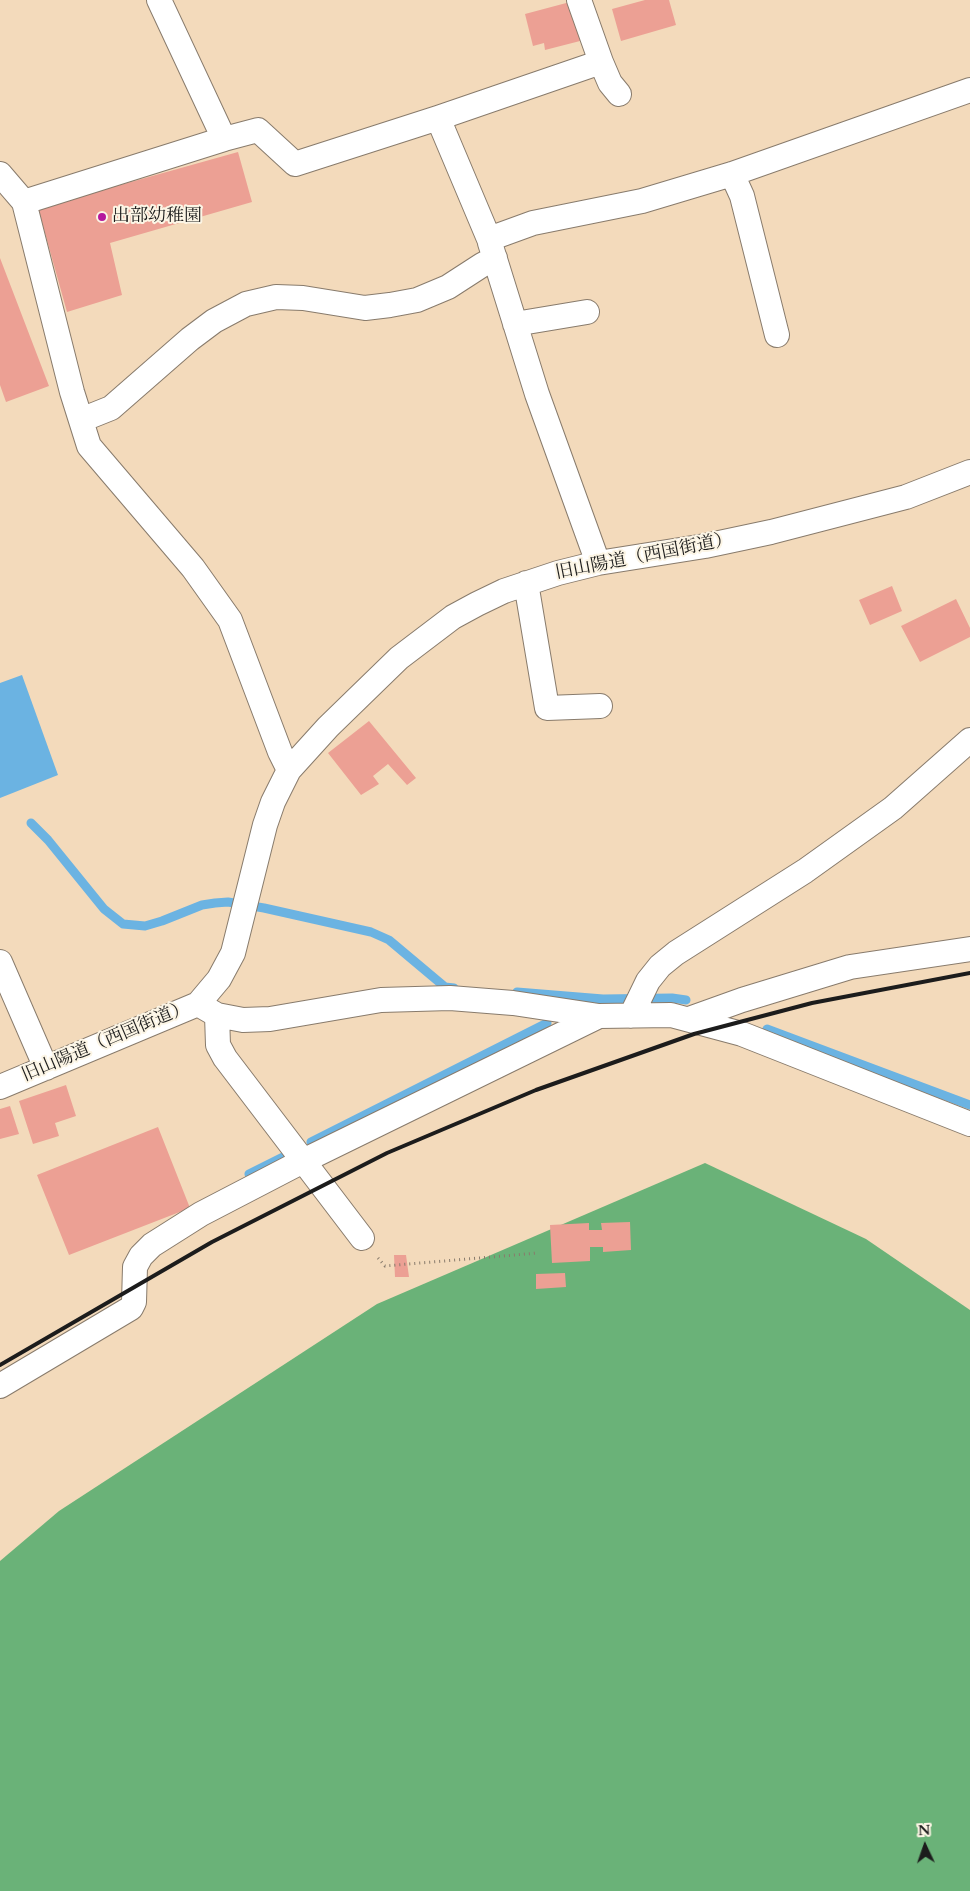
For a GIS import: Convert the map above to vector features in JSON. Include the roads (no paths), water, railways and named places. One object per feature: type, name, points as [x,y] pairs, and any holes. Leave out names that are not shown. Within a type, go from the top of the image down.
[{"type":"street","points":[[159,0],[224,139]]},
{"type":"street","points":[[579,0],[601,62],[610,83],[619,94]]},
{"type":"street","points":[[24,202],[258,130],[295,164],[438,118],[601,62]]},
{"type":"street","points":[[81,420],[110,408],[190,339],[214,321],[246,304],[276,297],[303,298],[365,308],[417,300],[448,287],[482,265],[492,249],[533,223],[642,201],[732,174],[970,90]]},
{"type":"street","points":[[438,118],[492,249],[537,394],[598,563]]},
{"type":"street","points":[[0,174],[24,202],[89,446],[193,568],[230,620],[280,752],[289,770]]},
{"type":"street","points":[[732,174],[742,196],[778,335]]},
{"type":"street","points":[[515,324],[587,312]]},
{"type":"street","name":"旧山陽道（西国街道）","points":[[0,1087],[46,1068],[207,1009],[219,979],[233,953],[265,825],[273,802],[289,770],[328,727],[399,658],[453,617],[477,604],[526,583],[598,563],[705,546],[771,532],[906,496],[970,472]]},
{"type":"street","points":[[526,583],[547,708],[600,706]]},
{"type":"street","points":[[637,1004],[648,982],[660,966],[676,953],[805,871],[893,808],[970,740]]},
{"type":"street","points":[[689,1019],[742,1000],[850,968],[970,949]]},
{"type":"street","points":[[0,962],[46,1068]]},
{"type":"street","points":[[207,1009],[244,1020],[270,1019],[382,1000],[450,998],[514,1003],[599,1016]]},
{"type":"street","points":[[0,1386],[131,1308],[134,1302],[135,1268],[141,1256],[152,1245],[201,1214],[303,1161],[599,1016],[637,1004],[742,1034],[970,1124]]},
{"type":"street","points":[[207,1009],[218,1045],[225,1058],[362,1238]]},
{"type":"water","points":[[22,675],[58,775],[0,798],[0,683]]},
{"type":"waterway","points":[[31,823],[48,840],[104,909],[123,924],[145,926],[202,905],[215,903],[228,902],[264,908],[371,932],[389,940],[445,987],[454,988]]},
{"type":"waterway","points":[[517,992],[603,999],[672,998],[686,1000]]},
{"type":"waterway","points":[[311,1142],[547,1023]]},
{"type":"waterway","points":[[767,1029],[970,1105]]},
{"type":"waterway","points":[[249,1174],[285,1156]]},
{"type":"railway","points":[[0,1365],[212,1242],[387,1153],[536,1090],[694,1034],[812,1003],[970,973]]},
{"type":"place","name":"出部幼稚園","points":[[102,217]]}]
